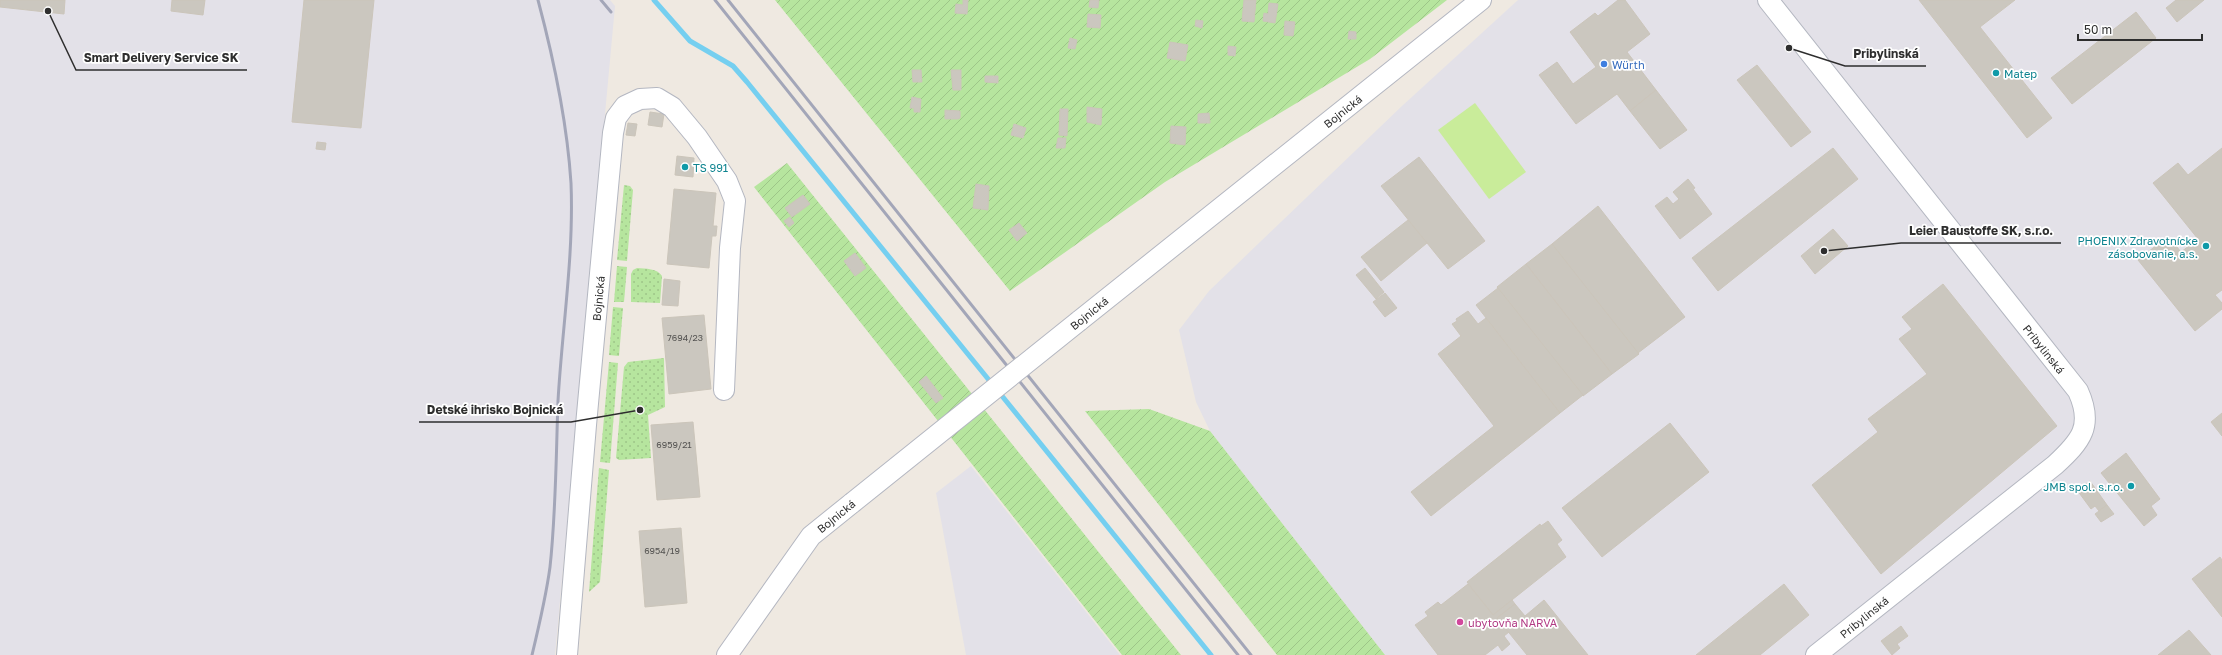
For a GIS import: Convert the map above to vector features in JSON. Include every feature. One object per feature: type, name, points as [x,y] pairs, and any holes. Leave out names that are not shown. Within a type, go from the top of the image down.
[{"type":"street","name":"Bojnická","points":[[727,655],[811,536],[1481,0]]},
{"type":"street","name":"Pribylinská","points":[[1768,0],[2078,390],[2086,416],[2082,434],[2074,446],[2054,465],[1816,655]]},
{"type":"street","name":"Bojnická","points":[[568,655],[586,425],[613,133],[616,118],[625,106],[640,98],[657,98],[672,107],[697,137],[727,181],[734,201],[730,248],[724,390]]},
{"type":"shaded area","points":[[0,0],[610,0],[615,6],[555,655],[0,655]]},
{"type":"shaded area","points":[[1518,0],[2222,0],[2222,655],[1385,655],[1210,431],[1196,402],[1179,330],[1209,291],[1402,106]]},
{"type":"shaded area","points":[[971,466],[1120,655],[966,655],[936,493]]},
{"type":"green space","points":[[775,0],[1447,0],[1370,59],[1165,182],[1010,291]]},
{"type":"green space","points":[[1475,103],[1526,172],[1489,199],[1438,130]]},
{"type":"green space","points":[[787,163],[1181,655],[1122,655],[754,187]]},
{"type":"green space","points":[[624,185],[630,186],[633,190],[627,261],[617,260]]},
{"type":"green space","points":[[617,266],[627,267],[624,302],[614,302]]},
{"type":"green space","points":[[637,268],[654,270],[662,276],[660,303],[631,302],[631,274],[633,270]]},
{"type":"green space","points":[[613,307],[623,308],[619,356],[609,355]]},
{"type":"green space","points":[[664,358],[665,407],[648,415],[651,458],[619,460],[616,458],[624,367],[628,362]]},
{"type":"green space","points":[[609,362],[618,363],[610,463],[600,462]]},
{"type":"green space","points":[[1149,409],[1210,431],[1385,655],[1277,655],[1085,411]]},
{"type":"green space","points":[[599,468],[609,470],[600,582],[589,592]]},
{"type":"building","points":[[0,0],[65,0],[64,14],[0,7]]},
{"type":"building","points":[[172,0],[205,0],[203,15],[171,11]]},
{"type":"building","points":[[304,0],[374,0],[361,128],[292,122]]},
{"type":"building","points":[[963,0],[968,0],[967,14],[955,13],[956,4],[963,5]]},
{"type":"building","points":[[1090,0],[1099,0],[1098,8],[1089,7]]},
{"type":"building","points":[[1244,0],[1256,0],[1254,22],[1242,21]]},
{"type":"building","points":[[1618,0],[1625,0],[1650,34],[1627,52],[1656,90],[1630,111],[1617,94],[1576,124],[1539,75],[1557,62],[1573,84],[1596,67],[1570,32],[1595,13],[1598,16]]},
{"type":"building","name":"Matep","points":[[1919,0],[2015,0],[1980,27],[2052,118],[2027,138]]},
{"type":"building","points":[[2176,0],[2204,0],[2177,22],[2166,8]]},
{"type":"building","points":[[1269,3],[1278,4],[1275,23],[1263,21],[1264,13],[1268,14]]},
{"type":"building","points":[[2136,12],[2156,38],[2072,104],[2051,78]]},
{"type":"building","points":[[1088,14],[1101,15],[1100,28],[1087,27]]},
{"type":"building","points":[[1196,20],[1203,21],[1202,28],[1195,26]]},
{"type":"building","points":[[1285,21],[1295,22],[1293,36],[1284,35]]},
{"type":"building","points":[[1349,31],[1356,32],[1356,39],[1348,39]]},
{"type":"building","points":[[1070,38],[1077,40],[1075,49],[1068,48]]},
{"type":"building","points":[[1170,42],[1188,45],[1185,61],[1167,58]]},
{"type":"building","points":[[1228,46],[1236,47],[1235,56],[1228,55]]},
{"type":"building","points":[[1757,65],[1811,132],[1791,147],[1737,80]]},
{"type":"building","points":[[912,70],[921,70],[922,82],[913,82]]},
{"type":"building","points":[[951,70],[961,70],[961,90],[953,90]]},
{"type":"building","points":[[985,76],[998,76],[998,83],[985,82]]},
{"type":"building","points":[[1656,90],[1687,130],[1660,149],[1630,111]]},
{"type":"building","points":[[912,97],[921,99],[920,112],[914,112],[914,108],[910,108]]},
{"type":"building","points":[[1087,107],[1102,109],[1101,125],[1087,122]]},
{"type":"building","points":[[1060,109],[1068,109],[1067,136],[1059,135]]},
{"type":"building","points":[[945,110],[960,111],[960,118],[945,119]]},
{"type":"building","points":[[650,112],[664,114],[662,127],[648,125]]},
{"type":"building","points":[[1209,113],[1210,123],[1198,123],[1198,114]]},
{"type":"building","points":[[628,123],[637,124],[635,136],[626,135]]},
{"type":"building","points":[[1014,124],[1026,128],[1023,138],[1011,135]]},
{"type":"building","points":[[1171,126],[1186,127],[1185,145],[1170,143]]},
{"type":"building","points":[[1058,138],[1066,138],[1065,148],[1056,148]]},
{"type":"building","points":[[317,142],[326,143],[325,150],[316,149]]},
{"type":"building","points":[[1833,148],[1858,179],[1718,291],[1692,258]]},
{"type":"building","name":"PHOENIX Zdravotnícke zásobovanie, a.s.","points":[[2222,148],[2222,290],[2215,295],[2222,303],[2222,309],[2195,331],[2138,260],[2168,236],[2181,252],[2198,239],[2153,183],[2178,163],[2188,175]]},
{"type":"building","name":"TS 991","points":[[677,156],[694,158],[693,177],[675,175]]},
{"type":"building","points":[[1419,157],[1485,241],[1448,269],[1381,186]]},
{"type":"building","points":[[1688,179],[1695,188],[1693,189],[1712,214],[1680,239],[1655,206],[1667,197],[1673,204],[1679,199],[1673,192]]},
{"type":"building","points":[[976,184],[989,186],[988,210],[973,208]]},
{"type":"building","points":[[674,189],[716,193],[713,226],[717,226],[716,236],[712,236],[709,268],[667,264]]},
{"type":"building","points":[[803,195],[810,204],[792,217],[785,208]]},
{"type":"building","points":[[1598,206],[1685,317],[1638,353],[1552,244]]},
{"type":"building","points":[[790,217],[794,223],[789,227],[784,221]]},
{"type":"building","points":[[1408,220],[1427,243],[1381,281],[1361,257]]},
{"type":"building","points":[[1019,223],[1027,233],[1017,241],[1009,230]]},
{"type":"building","points":[[1833,229],[1848,246],[1815,274],[1801,256]]},
{"type":"building","points":[[1552,244],[1639,354],[1612,374],[1526,264]]},
{"type":"building","points":[[855,253],[866,268],[855,276],[844,261]]},
{"type":"building","points":[[1526,264],[1612,374],[1583,396],[1497,287]]},
{"type":"building","points":[[1365,268],[1384,292],[1376,299],[1356,275]]},
{"type":"building","points":[[664,279],[680,281],[678,306],[662,305]]},
{"type":"building","points":[[1943,284],[2057,426],[1881,574],[1812,485],[1878,432],[1868,419],[1927,374],[1899,339],[1912,329],[1902,317]]},
{"type":"building","points":[[1498,288],[1583,395],[1560,413],[1476,305]]},
{"type":"building","points":[[1385,293],[1397,308],[1385,317],[1373,302]]},
{"type":"building","points":[[1468,311],[1478,324],[1486,318],[1560,413],[1431,516],[1411,492],[1494,426],[1438,354],[1461,336],[1452,324],[1457,321],[1456,319]]},
{"type":"building","points":[[704,315],[711,389],[669,394],[662,318]]},
{"type":"building","points":[[926,376],[943,398],[936,403],[919,382]]},
{"type":"building","points":[[2222,413],[2222,436],[2211,422]]},
{"type":"building","points":[[693,422],[700,497],[657,500],[651,425]]},
{"type":"building","points":[[1670,423],[1709,472],[1602,557],[1562,508]]},
{"type":"building","name":"JMB spol. s.r.o.","points":[[2126,453],[2160,499],[2151,506],[2157,515],[2144,526],[2101,473]]},
{"type":"building","points":[[2090,481],[2107,505],[2099,511],[2095,506],[2091,509],[2077,490]]},
{"type":"building","points":[[2107,505],[2114,514],[2101,522],[2095,514]]},
{"type":"building","points":[[1548,521],[1562,540],[1557,544],[1566,557],[1493,615],[1467,582],[1540,524],[1541,526]]},
{"type":"building","points":[[681,528],[687,603],[645,607],[639,531]]},
{"type":"building","points":[[2220,557],[2222,560],[2222,617],[2192,579]]},
{"type":"building","name":"ubytovňa NARVA","points":[[1468,584],[1493,615],[1512,600],[1515,604],[1497,618],[1509,632],[1504,636],[1510,644],[1502,651],[1498,645],[1485,655],[1438,655],[1415,625],[1428,616],[1425,612],[1438,602],[1441,605]]},
{"type":"building","points":[[1784,584],[1809,615],[1760,655],[1696,655]]},
{"type":"building","points":[[1544,600],[1588,655],[1527,655],[1497,618],[1515,604],[1525,616]]},
{"type":"building","points":[[1901,626],[1908,636],[1897,644],[1900,648],[1892,655],[1881,641]]},
{"type":"building","points":[[2189,630],[2211,655],[2158,655]]},
{"type":"waterway","points":[[654,0],[690,41],[733,66],[993,385]]},
{"type":"waterway","points":[[998,391],[1211,655]]},
{"type":"railway","points":[[532,655],[540,622],[552,547],[555,505],[558,401],[571,238],[571,183],[563,113],[538,0]]},
{"type":"railway","points":[[601,0],[611,12]]},
{"type":"railway","points":[[715,0],[1238,655]]},
{"type":"railway","points":[[728,0],[1251,655]]},
{"type":"place","name":"Smart Delivery Service SK","points":[[48,11]]},
{"type":"place","name":"Pribylinská","points":[[1789,48]]},
{"type":"place","name":"Würth","points":[[1604,64]]},
{"type":"place","name":"Matep","points":[[1996,73]]},
{"type":"place","name":"TS 991","points":[[685,167]]},
{"type":"place","name":"PHOENIX Zdravotnícke zásobovanie, a.s.","points":[[2206,246]]},
{"type":"place","name":"Leier Baustoffe SK, s.r.o.","points":[[1824,251]]},
{"type":"place","name":"Detské ihrisko Bojnická","points":[[640,410]]},
{"type":"place","name":"JMB spol. s.r.o.","points":[[2131,486]]},
{"type":"place","name":"ubytovňa NARVA","points":[[1460,622]]}]
